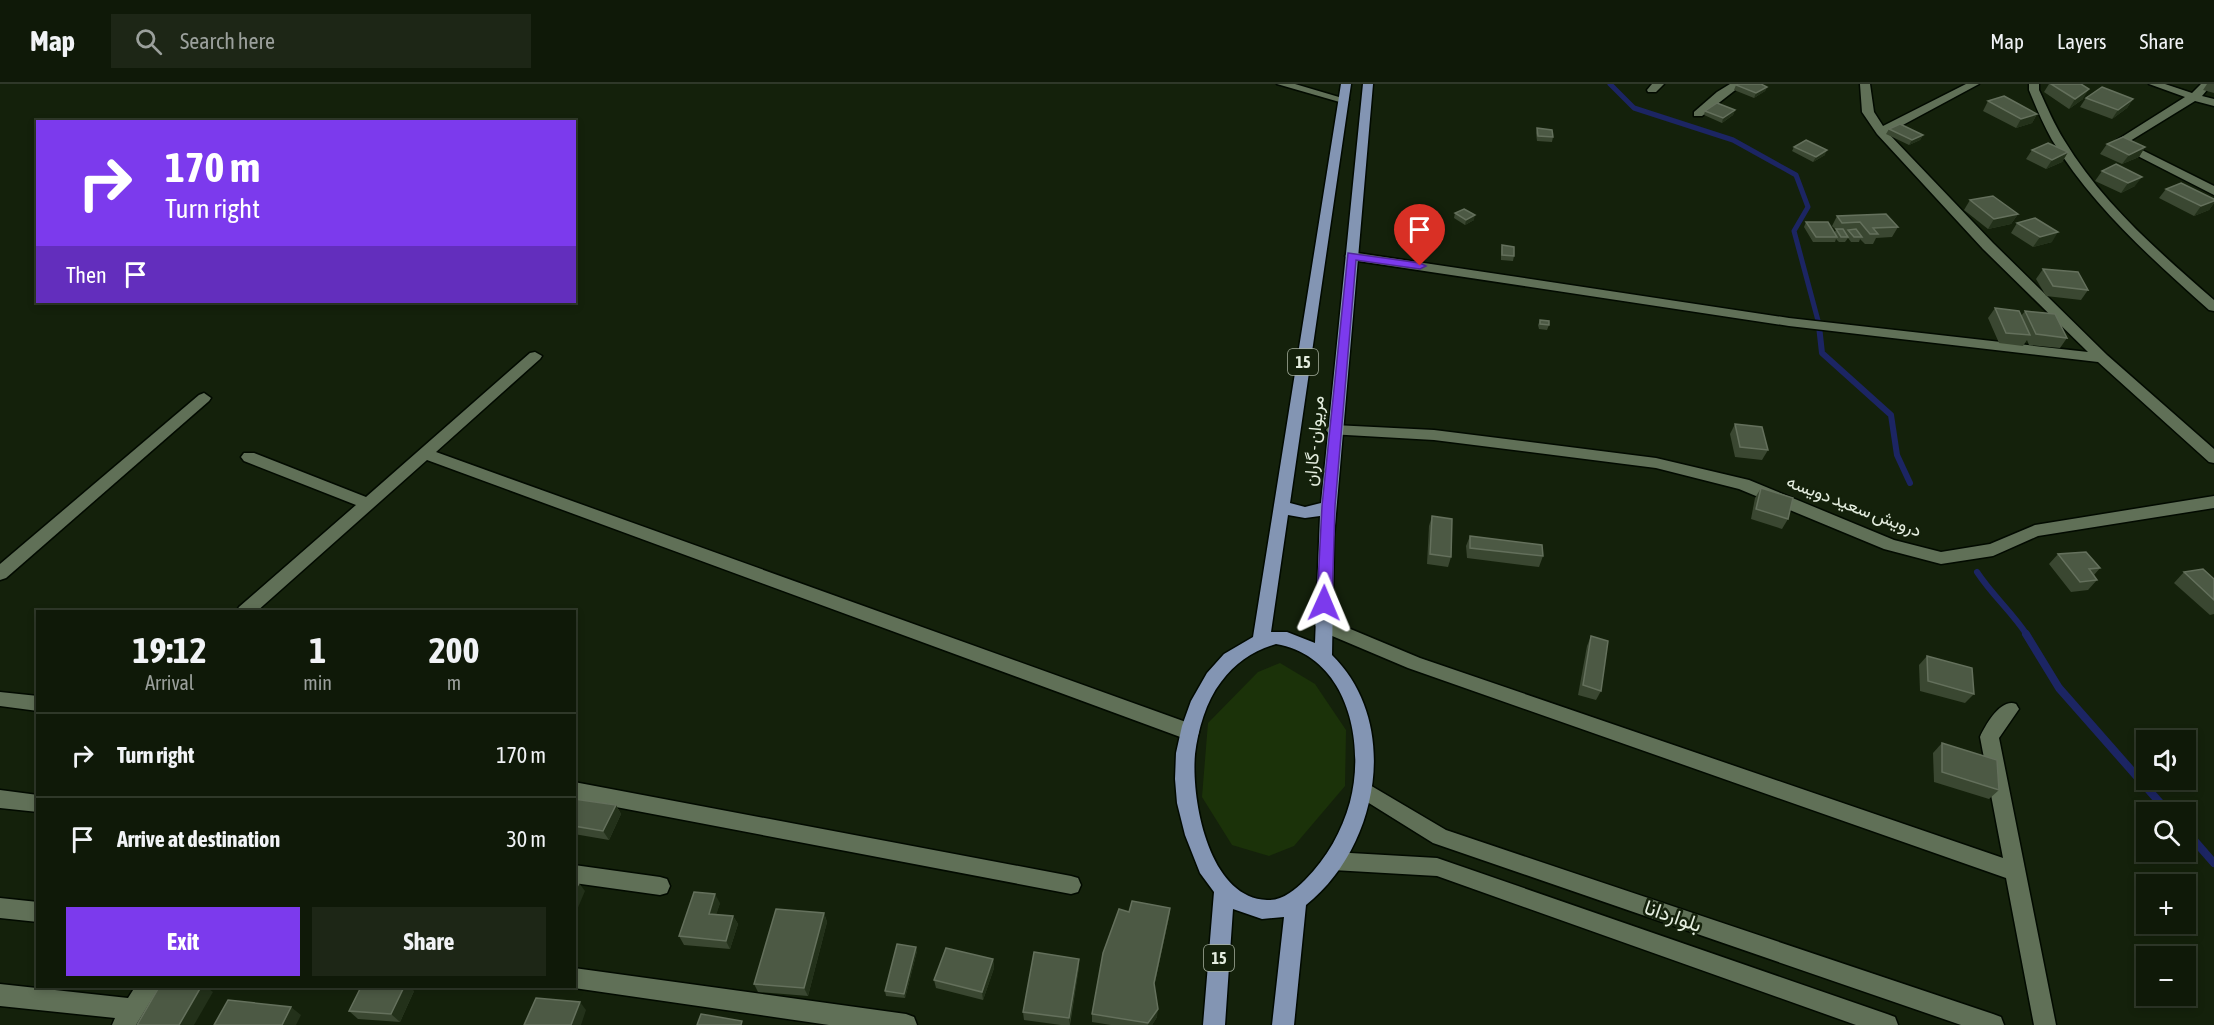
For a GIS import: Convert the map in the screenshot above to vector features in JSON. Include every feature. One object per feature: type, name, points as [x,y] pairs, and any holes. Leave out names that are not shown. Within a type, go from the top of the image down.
[{"type":"main road","name":"مریوان - گاران","points":[[1261,639],[1346,84]]},
{"type":"main road","name":"مریوان - گاران","points":[[1323,659],[1328,506],[1368,84]]},
{"type":"main road","points":[[1281,505],[1292,511],[1306,513],[1318,512],[1328,506]]},
{"type":"main road","points":[[1276,637],[1291,639],[1311,648],[1337,671],[1353,697],[1363,733],[1366,771],[1360,808],[1350,835],[1321,877],[1296,899],[1279,909],[1260,909],[1238,902],[1224,891],[1205,861],[1188,811],[1185,791],[1186,745],[1197,707],[1215,676],[1242,650],[1261,639],[1276,637]]},
{"type":"main road","name":"15","points":[[1214,1025],[1224,891]]},
{"type":"main road","points":[[1283,1025],[1296,899]]},
{"type":"street","points":[[1282,84],[1343,100]]},
{"type":"street","points":[[1698,114],[1721,94],[1738,84]]},
{"type":"street","points":[[1865,84],[1868,112],[1881,132],[1988,246],[2102,358],[2214,458]]},
{"type":"street","points":[[1881,132],[1974,84]]},
{"type":"street","points":[[2034,84],[2034,90],[2058,140],[2091,188],[2173,271],[2214,307]]},
{"type":"street","points":[[2154,84],[2214,103]]},
{"type":"street","points":[[2207,84],[2195,96],[2123,140],[2130,148],[2214,191]]},
{"type":"street","points":[[1351,256],[1838,328],[2102,358]]},
{"type":"street","points":[[246,610],[536,356]]},
{"type":"street","points":[[0,574],[204,398]]},
{"type":"street","name":"درویش سعید دویسه","points":[[1334,430],[1434,435],[1656,463],[1743,484],[1890,544],[1941,558],[1993,550],[2035,531],[2214,502]]},
{"type":"street","points":[[423,453],[1190,732]]},
{"type":"street","points":[[249,457],[366,503]]},
{"type":"street","points":[[1324,626],[1414,663],[2015,872]]},
{"type":"street","points":[[0,699],[36,704]]},
{"type":"street","points":[[2010,709],[1989,738],[2045,1025]]},
{"type":"street","name":"بلواردانا","points":[[1363,789],[1440,837],[1993,1025]]},
{"type":"street","points":[[576,790],[1071,885]]},
{"type":"street","points":[[0,799],[36,804]]},
{"type":"street","name":"بلواردانا","points":[[1333,861],[1437,867],[1887,1025]]},
{"type":"street","points":[[576,874],[660,886]]},
{"type":"street","points":[[0,908],[36,912]]},
{"type":"street","points":[[576,978],[906,1025]]},
{"type":"street","points":[[0,995],[128,1017],[147,988]]},
{"type":"green space","points":[[1280,663],[1315,684],[1346,730],[1345,786],[1294,846],[1269,856],[1232,845],[1202,797],[1208,723],[1258,672]]},
{"type":"building","points":[[1761,84],[1767,87],[1756,93],[1736,85]]},
{"type":"building","points":[[2051,84],[2081,84],[2089,89],[2075,99]]},
{"type":"building","points":[[2102,87],[2133,99],[2118,110],[2086,98]]},
{"type":"building","points":[[2004,96],[2037,114],[2021,119],[1988,101]]},
{"type":"building","points":[[1717,103],[1735,110],[1723,118],[1705,111]]},
{"type":"building","points":[[1900,124],[1923,135],[1912,140],[1889,129]]},
{"type":"building","points":[[1537,128],[1552,130],[1553,137],[1538,136]]},
{"type":"building","points":[[2123,137],[2145,147],[2129,155],[2107,144]]},
{"type":"building","points":[[1806,140],[1827,150],[1816,157],[1794,147]]},
{"type":"building","points":[[2048,143],[2068,152],[2052,160],[2032,150]]},
{"type":"building","points":[[2116,164],[2142,177],[2128,183],[2102,171]]},
{"type":"building","points":[[2181,183],[2214,201],[2201,206],[2166,189]]},
{"type":"building","points":[[1993,196],[2018,214],[1994,219],[1970,200]]},
{"type":"building","points":[[1464,209],[1475,215],[1466,220],[1455,213]]},
{"type":"building","points":[[1886,214],[1898,227],[1873,228],[1878,234],[1870,234],[1860,222],[1842,223],[1837,216]]},
{"type":"building","points":[[2035,218],[2058,232],[2040,237],[2017,223]]},
{"type":"building","points":[[1806,222],[1828,222],[1837,237],[1816,237]]},
{"type":"building","points":[[1836,229],[1843,229],[1848,237],[1841,237]]},
{"type":"building","points":[[1856,229],[1862,237],[1854,237],[1848,230]]},
{"type":"building","points":[[1502,245],[1514,247],[1514,256],[1502,255]]},
{"type":"building","points":[[2043,269],[2078,272],[2088,290],[2053,286]]},
{"type":"building","points":[[1995,308],[2019,311],[2030,335],[2006,333]]},
{"type":"building","points":[[2025,311],[2055,314],[2067,338],[2036,334]]},
{"type":"building","points":[[1540,320],[1549,321],[1549,325],[1540,324]]},
{"type":"building","points":[[1735,424],[1762,427],[1768,450],[1740,447]]},
{"type":"building","points":[[1761,488],[1793,498],[1788,519],[1756,509]]},
{"type":"building","points":[[1432,516],[1452,519],[1451,557],[1430,554]]},
{"type":"building","points":[[1470,536],[1542,545],[1543,556],[1470,548]]},
{"type":"building","points":[[2086,552],[2100,568],[2089,569],[2097,580],[2080,582],[2058,554]]},
{"type":"building","points":[[2203,569],[2214,579],[2214,600],[2184,572]]},
{"type":"building","points":[[1591,636],[1608,641],[1601,691],[1583,685]]},
{"type":"building","points":[[1927,656],[1972,668],[1974,694],[1928,681]]},
{"type":"building","points":[[1942,743],[1997,760],[1999,790],[1942,772]]},
{"type":"building","points":[[576,799],[616,805],[603,831],[576,826]]},
{"type":"building","points":[[694,892],[715,894],[709,914],[733,916],[726,941],[679,936]]},
{"type":"building","points":[[1132,901],[1170,908],[1154,983],[1158,1009],[1148,1023],[1092,1014],[1103,953],[1119,909],[1129,912]]},
{"type":"building","points":[[776,909],[824,913],[804,988],[754,984]]},
{"type":"building","points":[[897,944],[916,947],[904,994],[885,991]]},
{"type":"building","points":[[946,948],[993,959],[982,992],[934,980]]},
{"type":"building","points":[[1034,952],[1079,959],[1069,1018],[1023,1012]]},
{"type":"building","points":[[158,988],[200,988],[179,1025],[137,1025]]},
{"type":"building","points":[[360,988],[404,988],[391,1014],[349,1011]]},
{"type":"building","points":[[536,998],[580,1002],[571,1025],[524,1025]]},
{"type":"building","points":[[228,1000],[291,1007],[282,1025],[214,1025]]},
{"type":"building","points":[[701,1014],[742,1021],[741,1025],[697,1025]]},
{"type":"waterway","points":[[1610,84],[1634,108],[1733,140],[1796,175],[1808,207],[1794,231],[1820,328]]},
{"type":"waterway","points":[[1819,326],[1822,353],[1891,415],[1897,455],[1910,483]]},
{"type":"waterway","points":[[1977,572],[2027,635]]},
{"type":"waterway","points":[[2026,634],[2059,688],[2159,802]]},
{"type":"waterway","points":[[2196,842],[2214,863]]},
{"type":"route","points":[[1324,603],[1328,506],[1351,256],[1420,266]]}]
